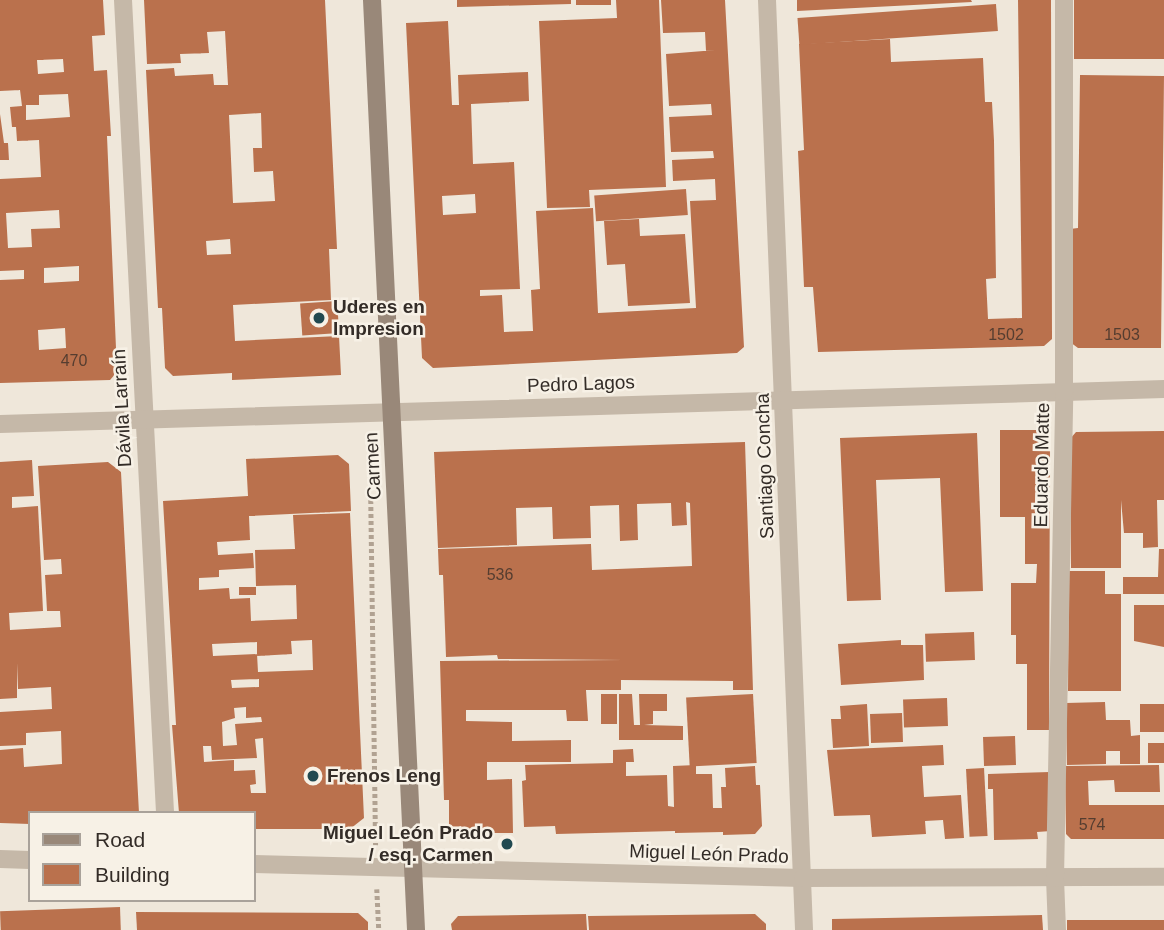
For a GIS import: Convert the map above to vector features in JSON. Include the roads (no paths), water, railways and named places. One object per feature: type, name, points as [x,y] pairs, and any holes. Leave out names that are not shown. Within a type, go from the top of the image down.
[{"type":"main road","name":"Carmen","points":[[372,0],[416,930]]},
{"type":"street","name":"Dávila Larraín","points":[[123,0],[165,811]]},
{"type":"street","name":"Santiago Concha","points":[[767,0],[804,930]]},
{"type":"street","name":"Eduardo Matte","points":[[1057,930],[1055,878],[1064,392],[1064,0]]},
{"type":"street","name":"Pedro Lagos","points":[[0,424],[1164,389]]},
{"type":"street","points":[[0,859],[28,860]]},
{"type":"street","name":"Miguel León Prado","points":[[256,864],[803,878],[1164,877]]},
{"type":"place","name":"Uderes en Impresion","points":[[319,318]]},
{"type":"place","name":"Frenos Leng","points":[[313,776]]},
{"type":"place","name":"Miguel León Prado / esq. Carmen","points":[[507,844]]}]
